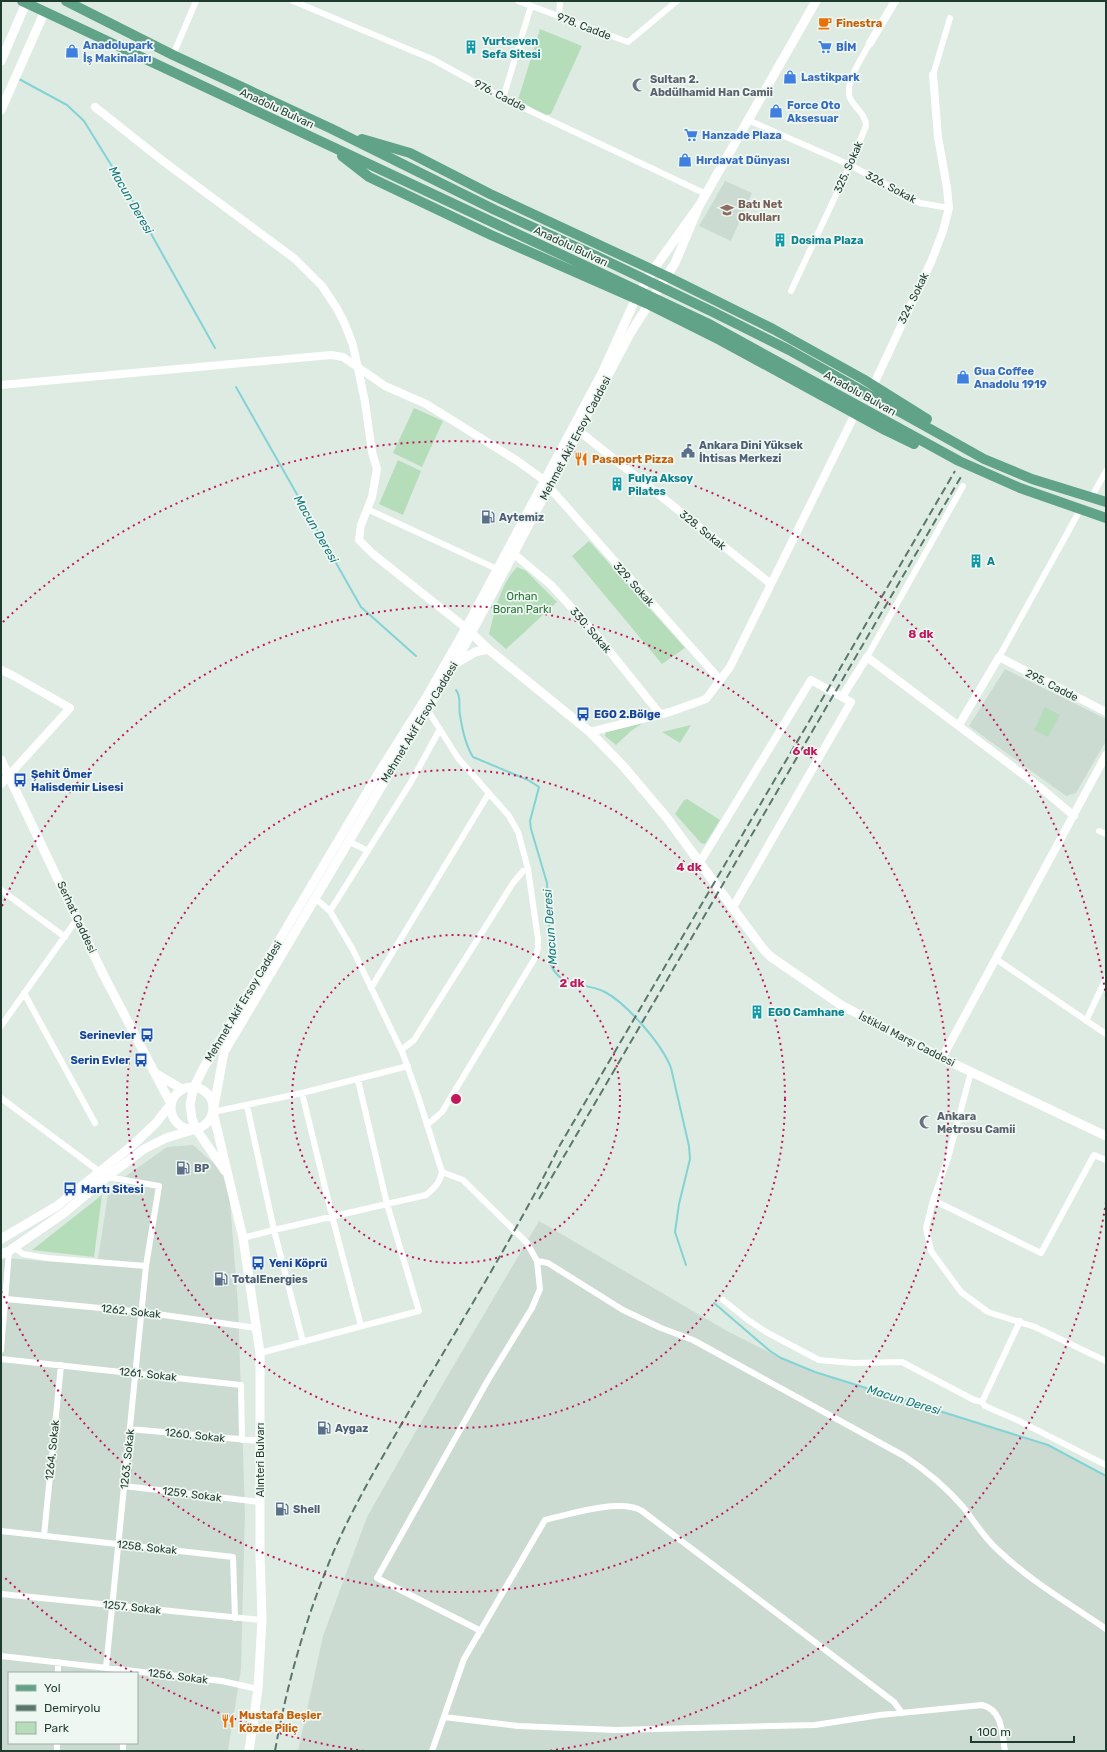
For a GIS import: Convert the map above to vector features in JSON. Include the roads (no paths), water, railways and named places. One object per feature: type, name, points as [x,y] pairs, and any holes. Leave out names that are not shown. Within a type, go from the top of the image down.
[{"type":"main road","name":"Anadolu Bulvarı","points":[[66,1],[173,55],[332,129],[495,210],[713,312],[789,350],[984,459],[1032,479],[1106,502]]},
{"type":"main road","points":[[699,206],[816,1]]},
{"type":"main road","name":"Anadolu Bulvarı","points":[[24,2],[44,13],[707,323],[959,461],[1020,488],[1106,518]]},
{"type":"main road","points":[[1,61],[24,2]]},
{"type":"main road","points":[[1,110],[44,13]]},
{"type":"main road","points":[[332,129],[410,153],[490,194],[668,277],[773,329],[873,386],[958,439],[963,447]]},
{"type":"main road","points":[[326,144],[369,177],[491,235],[636,298],[679,319],[908,441],[959,461]]},
{"type":"main road","name":"Mehmet Akif Ersoy Caddesi","points":[[196,1129],[192,1119],[190,1104],[194,1087],[204,1067],[378,774],[461,644],[514,554],[546,484],[603,371],[636,298],[653,270],[699,206]]},
{"type":"main road","name":"Mehmet Akif Ersoy Caddesi","points":[[469,630],[497,569],[546,484],[579,431],[631,332],[668,277],[699,206]]},
{"type":"main road","points":[[597,281],[608,272],[612,258],[610,250]]},
{"type":"main road","points":[[679,319],[679,307],[681,302],[693,289]]},
{"type":"main road","name":"İstiklal Marşı Caddesi","points":[[469,630],[488,649],[590,732],[647,793],[700,862],[764,950],[771,957],[841,1005],[942,1058],[1106,1136]]},
{"type":"main road","points":[[461,644],[475,652]]},
{"type":"main road","name":"Mehmet Akif Ersoy Caddesi","points":[[213,1112],[224,1052],[454,664],[461,644]]},
{"type":"main road","points":[[454,664],[475,652],[488,649]]},
{"type":"main road","name":"Serhat Caddesi","points":[[1,760],[103,974],[171,1104],[172,1117],[176,1123],[189,1129],[196,1129]]},
{"type":"main road","name":"Mehmet Akif Ersoy Caddesi","points":[[171,1104],[177,1092],[204,1067]]},
{"type":"main road","points":[[155,1073],[182,1089],[194,1087]]},
{"type":"main road","name":"Alınteri Bulvarı","points":[[194,1087],[200,1088],[212,1101],[213,1112],[243,1238],[260,1353],[262,1620],[258,1689],[249,1749]]},
{"type":"main road","points":[[1,1244],[8,1251],[64,1213],[156,1124],[171,1104]]},
{"type":"main road","points":[[1,1239],[57,1206],[103,1175],[166,1138],[196,1129],[207,1123],[213,1112]]},
{"type":"main road","name":"Alınteri Bulvarı","points":[[196,1129],[228,1176]]},
{"type":"main road","points":[[134,1144],[140,1153]]},
{"type":"street","points":[[173,55],[196,1]]},
{"type":"street","name":"976. Cadde","points":[[293,1],[432,59],[503,98],[706,194]]},
{"type":"street","name":"978. Cadde","points":[[518,1],[628,42],[677,1]]},
{"type":"street","points":[[559,16],[560,1]]},
{"type":"street","points":[[870,44],[895,1]]},
{"type":"street","points":[[503,98],[531,6]]},
{"type":"street","points":[[933,75],[950,18]]},
{"type":"street","name":"325. Sokak","points":[[790,291],[850,165],[866,126],[866,120],[849,96],[850,86],[856,69],[870,44]]},
{"type":"street","name":"324. Sokak","points":[[873,386],[944,232],[949,208],[938,137],[933,75]]},
{"type":"street","points":[[95,106],[163,161],[295,259],[309,271],[322,286],[344,322],[353,345],[358,366],[372,452],[377,469],[372,497],[361,525],[359,540],[373,554],[469,630]]},
{"type":"street","name":"326. Sokak","points":[[748,120],[850,165],[920,203],[949,208]]},
{"type":"street","name":"329. Sokak","points":[[1,385],[331,355],[343,357],[385,386],[426,404],[516,460],[546,484],[720,680]]},
{"type":"street","points":[[590,732],[660,714],[706,699],[730,667],[855,414]]},
{"type":"street","name":"328. Sokak","points":[[579,431],[771,584]]},
{"type":"street","points":[[1091,498],[1106,471]]},
{"type":"street","points":[[842,697],[867,657],[963,486]]},
{"type":"street","points":[[367,509],[497,569]]},
{"type":"street","points":[[960,725],[1080,510]]},
{"type":"street","name":"330. Sokak","points":[[514,554],[551,585],[599,638],[660,714]]},
{"type":"street","points":[[867,657],[960,725],[1042,788],[1074,816]]},
{"type":"street","name":"295. Cadde","points":[[999,657],[1106,712]]},
{"type":"street","points":[[1,670],[70,708],[1,784]]},
{"type":"street","points":[[700,862],[811,680],[851,702],[733,907]]},
{"type":"street","points":[[427,709],[458,758],[514,824],[521,841],[528,869],[538,939],[537,953],[442,1112],[428,1126]]},
{"type":"street","points":[[330,911],[410,782],[440,729]]},
{"type":"street","points":[[942,1058],[1106,755]]},
{"type":"street","points":[[371,988],[489,793]]},
{"type":"street","points":[[1099,831],[1106,834]]},
{"type":"street","points":[[348,841],[368,851]]},
{"type":"street","points":[[401,1050],[414,1040],[513,883],[523,871],[528,869]]},
{"type":"street","points":[[1,890],[65,937]]},
{"type":"street","points":[[243,1238],[426,1194],[435,1187],[442,1172],[408,1066],[401,1050],[353,950],[330,911],[315,898]]},
{"type":"street","points":[[1,1026],[78,919]]},
{"type":"street","points":[[996,959],[1106,1034]]},
{"type":"street","points":[[1086,1021],[1106,978]]},
{"type":"street","points":[[24,993],[95,1123]]},
{"type":"street","points":[[213,1112],[247,1106],[358,1080],[408,1066]]},
{"type":"street","points":[[971,1072],[948,1158],[933,1200],[926,1228],[931,1251],[961,1292],[988,1312],[1020,1321],[1106,1361]]},
{"type":"street","points":[[260,1353],[419,1311],[387,1204],[358,1080]]},
{"type":"street","points":[[302,1093],[361,1326]]},
{"type":"street","points":[[1,1098],[103,1175]]},
{"type":"street","points":[[247,1106],[274,1230],[303,1342]]},
{"type":"street","points":[[933,1200],[1042,1253],[1094,1155],[1106,1160]]},
{"type":"street","points":[[442,1172],[462,1180],[527,1243],[537,1261],[540,1288],[532,1308],[488,1380],[377,1578],[481,1631]]},
{"type":"street","name":"1263. Sokak","points":[[103,1175],[158,1186],[146,1266],[106,1668]]},
{"type":"street","points":[[1,1350],[6,1299],[8,1251],[47,1258],[146,1266]]},
{"type":"street","points":[[537,1261],[548,1263],[623,1310],[661,1328],[693,1340],[904,1456],[927,1471],[946,1488],[963,1507],[986,1538],[1006,1558],[1057,1596],[1106,1629]]},
{"type":"street","name":"1262. Sokak","points":[[6,1299],[142,1312],[256,1328]]},
{"type":"street","points":[[723,1300],[766,1332],[819,1360],[852,1363],[902,1362],[974,1400],[982,1402],[985,1406],[1017,1420],[1106,1465]]},
{"type":"street","points":[[982,1402],[1020,1321]]},
{"type":"street","name":"1261. Sokak","points":[[1,1359],[241,1385],[242,1440]]},
{"type":"street","name":"1264. Sokak","points":[[44,1536],[61,1365]]},
{"type":"street","name":"1260. Sokak","points":[[130,1429],[260,1441]]},
{"type":"street","name":"1259. Sokak","points":[[124,1486],[261,1502]]},
{"type":"street","points":[[432,1751],[464,1659],[545,1520],[578,1511],[630,1506],[642,1511],[804,1632],[894,1702],[902,1713]]},
{"type":"street","name":"1258. Sokak","points":[[1,1531],[233,1557],[235,1618]]},
{"type":"street","name":"1257. Sokak","points":[[1,1594],[262,1620]]},
{"type":"street","name":"1256. Sokak","points":[[1,1656],[124,1671]]},
{"type":"street","points":[[58,1662],[58,1672]]},
{"type":"street","name":"1256. Sokak","points":[[138,1672],[222,1681],[258,1689]]},
{"type":"street","points":[[444,1717],[518,1726],[604,1730],[815,1725],[880,1715],[986,1706],[995,1712],[999,1719],[1005,1751]]},
{"type":"waterway","name":"Macun Deresi","points":[[19,79],[67,105],[84,121],[126,189],[215,348]]},
{"type":"waterway","name":"Macun Deresi","points":[[236,387],[361,607],[416,656]]},
{"type":"waterway","name":"Macun Deresi","points":[[456,690],[459,696],[463,731],[468,748],[473,757],[528,780],[539,787],[530,821],[547,883],[551,965],[556,973],[567,982],[597,989],[614,998],[633,1015],[652,1037],[671,1068],[689,1146],[690,1159],[679,1204],[675,1232],[686,1265]]},
{"type":"waterway","name":"Macun Deresi","points":[[714,1303],[770,1351],[781,1358],[815,1372],[1048,1445],[1106,1476]]},
{"type":"railway","points":[[275,1751],[285,1700],[298,1650],[314,1601],[333,1553],[361,1495],[508,1243],[560,1145],[955,471]]},
{"type":"railway","points":[[539,1199],[962,475]]},
{"type":"place","name":"Finestra","points":[[825,23]]},
{"type":"place","name":"Yurtseven Sefa Sitesi","points":[[471,47]]},
{"type":"place","name":"BİM","points":[[825,47]]},
{"type":"place","name":"Anadolupark İş Makinaları","points":[[72,51]]},
{"type":"place","name":"Lastikpark","points":[[790,77]]},
{"type":"place","name":"Sultan 2. Abdülhamid Han Camii","points":[[639,85]]},
{"type":"place","name":"Force Oto Aksesuar","points":[[776,111]]},
{"type":"place","name":"Hanzade Plaza","points":[[691,135]]},
{"type":"place","name":"Hırdavat Dünyası","points":[[685,160]]},
{"type":"place","name":"Batı Net Okulları","points":[[727,210]]},
{"type":"place","name":"Dosima Plaza","points":[[780,240]]},
{"type":"place","name":"Gua Coffee Anadolu 1919","points":[[963,377]]},
{"type":"place","name":"Ankara Dini Yüksek İhtisas Merkezi","points":[[688,451]]},
{"type":"place","name":"Pasaport Pizza","points":[[581,459]]},
{"type":"place","name":"Fulya Aksoy Pilates","points":[[617,484]]},
{"type":"place","name":"Aytemiz","points":[[488,517]]},
{"type":"place","name":"A","points":[[976,561]]},
{"type":"place","name":"EGO 2.Bölge","points":[[583,714]]},
{"type":"place","name":"Şehit Ömer Halisdemir Lisesi","points":[[20,780]]},
{"type":"place","name":"EGO Camhane","points":[[757,1012]]},
{"type":"place","name":"Serinevler","points":[[147,1035]]},
{"type":"place","name":"Serin Evler","points":[[141,1060]]},
{"type":"place","name":"Ankara Metrosu Camii","points":[[926,1122]]},
{"type":"place","name":"BP","points":[[183,1168]]},
{"type":"place","name":"Martı Sitesi","points":[[70,1189]]},
{"type":"place","name":"Yeni Köprü","points":[[258,1263]]},
{"type":"place","name":"TotalEnergies","points":[[221,1279]]},
{"type":"place","name":"Aygaz","points":[[324,1428]]},
{"type":"place","name":"Shell","points":[[282,1509]]},
{"type":"place","name":"Mustafa Beşler Közde Piliç","points":[[228,1721]]},
{"type":"park label","name":"Orhan Boran Parkı","points":[[522,602]]}]
